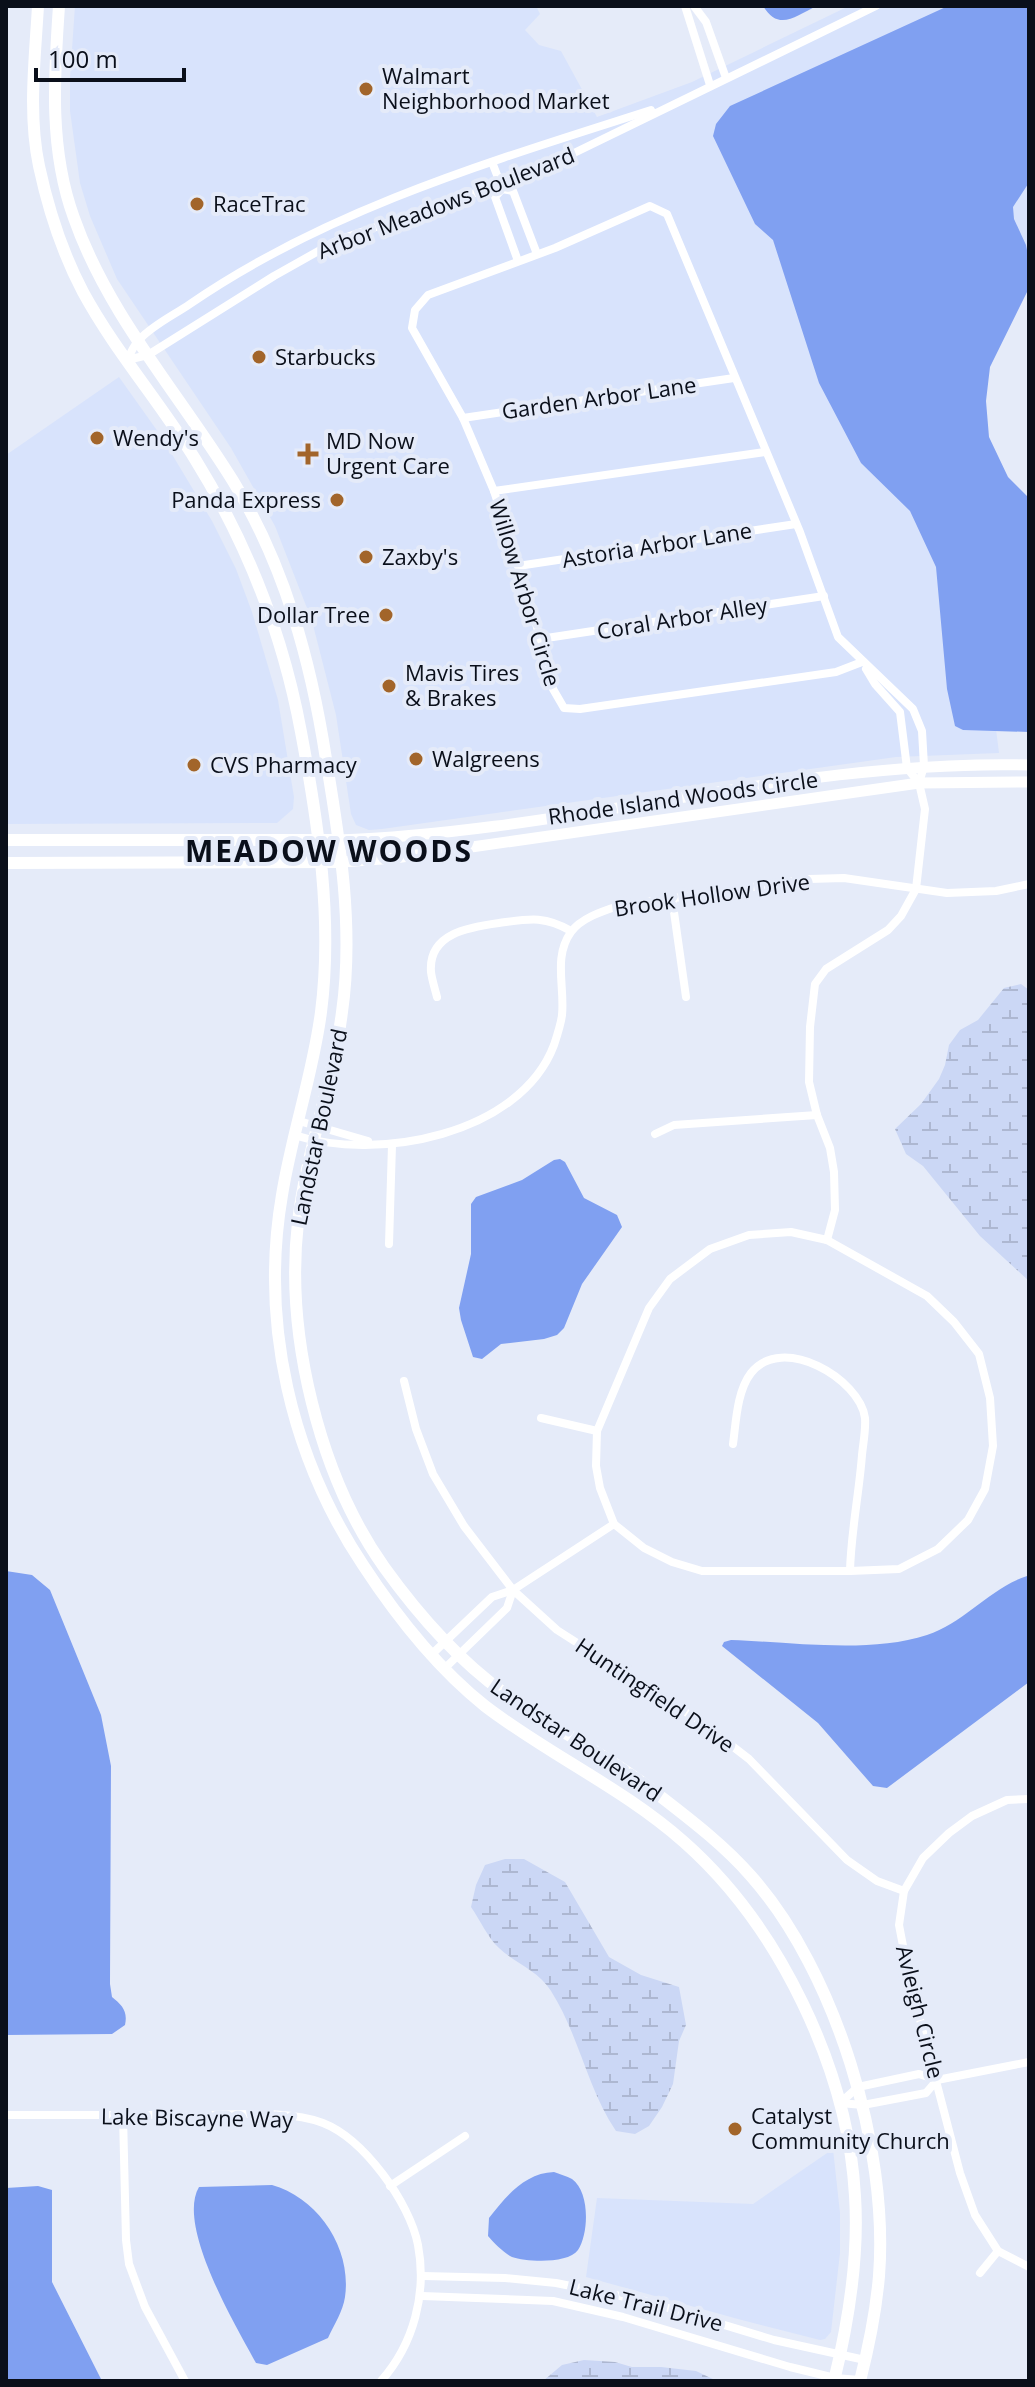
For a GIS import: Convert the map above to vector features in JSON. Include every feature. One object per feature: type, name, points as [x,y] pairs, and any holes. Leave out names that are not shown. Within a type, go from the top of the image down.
[{"type":"main road","name":"Landstar Boulevard","points":[[38,6],[33,90],[38,164],[60,239],[84,293],[194,456],[236,531],[257,578],[288,672],[302,737],[320,864],[325,936],[322,1007],[282,1191],[276,1237],[275,1286],[283,1371],[302,1447],[328,1508],[363,1567],[430,1656],[486,1706],[640,1808],[687,1844],[732,1893],[764,1936],[797,1991],[819,2040],[840,2103],[854,2175],[856,2219],[852,2288],[834,2380]]},
{"type":"main road","name":"Landstar Boulevard","points":[[59,6],[53,91],[58,146],[72,215],[103,284],[237,488],[278,570],[308,663],[326,756],[342,862],[346,944],[343,1006],[333,1066],[313,1141],[297,1226],[296,1291],[305,1370],[322,1440],[347,1500],[379,1560],[417,1610],[499,1690],[653,1791],[750,1875],[783,1920],[817,1979],[858,2087],[875,2171],[880,2270],[874,2322],[860,2380]]},
{"type":"main road","points":[[6,840],[338,840]]},
{"type":"main road","points":[[6,863],[342,862]]},
{"type":"street","points":[[685,6],[710,85]]},
{"type":"street","points":[[694,6],[706,22],[726,78]]},
{"type":"street","name":"Arbor Meadows Boulevard","points":[[127,360],[148,355],[338,240],[533,173],[876,6]]},
{"type":"street","points":[[695,43],[711,37]]},
{"type":"street","name":"Arbor Meadows Boulevard","points":[[127,360],[139,340],[208,292],[287,245],[371,207],[492,162],[674,103]]},
{"type":"street","points":[[492,162],[501,186],[513,191],[537,254],[650,206],[667,214],[796,524],[838,637],[913,709],[922,731],[924,766],[919,783]]},
{"type":"street","points":[[501,186],[495,197],[518,261]]},
{"type":"street","points":[[506,229],[526,221]]},
{"type":"street","name":"Willow Arbor Circle","points":[[537,254],[428,295],[415,310],[412,328],[463,418],[494,491],[553,689],[564,708],[580,709],[836,672],[862,662]]},
{"type":"street","name":"Garden Arbor Lane","points":[[463,418],[734,378]]},
{"type":"street","points":[[494,491],[765,452]]},
{"type":"street","name":"Astoria Arbor Lane","points":[[518,566],[796,524]]},
{"type":"street","name":"Coral Arbor Alley","points":[[540,639],[824,596]]},
{"type":"street","points":[[827,1240],[835,1210],[834,1172],[830,1148],[809,1082],[815,984],[826,969],[888,930],[901,916],[916,889],[925,809],[919,783],[907,768],[900,712],[875,684],[862,662]]},
{"type":"street","name":"Rhode Island Woods Circle","points":[[338,840],[397,838],[478,828],[924,766],[1029,765]]},
{"type":"street","name":"Rhode Island Woods Circle","points":[[342,862],[395,858],[919,783],[1029,782]]},
{"type":"street","name":"Brook Hollow Drive","points":[[571,931],[598,912],[618,906],[809,879],[844,878],[916,889],[971,893],[1029,884]]},
{"type":"street","points":[[672,898],[686,997]]},
{"type":"street","points":[[294,1135],[313,1141],[392,1145],[440,1135],[486,1117],[515,1099],[538,1074],[554,1045],[562,1015],[561,956],[571,931],[550,920],[531,919],[453,932],[433,958],[431,972],[437,997]]},
{"type":"street","points":[[655,1134],[674,1125],[817,1115]]},
{"type":"street","points":[[299,1121],[370,1142],[392,1145]]},
{"type":"street","points":[[389,1244],[392,1145]]},
{"type":"street","points":[[791,1232],[827,1240],[927,1296],[954,1322],[979,1354],[990,1398],[993,1446],[985,1489],[968,1520],[938,1549],[899,1569],[702,1571],[672,1562],[644,1548],[614,1524],[598,1477],[597,1431],[649,1308],[670,1279],[710,1249],[749,1235],[791,1232]]},
{"type":"street","points":[[733,1444],[744,1388],[749,1375],[762,1361],[782,1356],[800,1358],[841,1380],[857,1398],[865,1418],[850,1571]]},
{"type":"street","name":"Huntingfield Drive","points":[[404,1381],[416,1429],[433,1474],[464,1526],[513,1590],[557,1630],[701,1722],[749,1759],[847,1860],[877,1881],[904,1891]]},
{"type":"street","points":[[541,1418],[597,1431]]},
{"type":"street","points":[[430,1656],[492,1597],[513,1590],[614,1524]]},
{"type":"street","points":[[444,1669],[507,1608],[513,1590]]},
{"type":"street","name":"Avleigh Circle","points":[[998,2251],[975,2215],[960,2173],[909,1977],[899,1925],[904,1891],[923,1858],[972,1816],[1007,1800],[1029,1799]]},
{"type":"street","points":[[840,2103],[858,2087],[919,2074],[937,2080],[1029,2062]]},
{"type":"street","points":[[840,2103],[863,2105],[926,2093],[937,2080]]},
{"type":"street","name":"Lake Biscayne Way","points":[[6,2115],[275,2115],[323,2123],[358,2145],[390,2186],[410,2219],[418,2242],[423,2276],[422,2296],[412,2328],[394,2366],[381,2381]]},
{"type":"street","points":[[123,2115],[129,2264],[145,2307],[185,2381]]},
{"type":"street","points":[[390,2186],[465,2136]]},
{"type":"street","points":[[980,2273],[998,2251],[1029,2267]]},
{"type":"street","name":"Lake Trail Drive","points":[[423,2276],[556,2283],[645,2301],[774,2340],[865,2360]]},
{"type":"street","points":[[505,2278],[505,2298]]},
{"type":"street","name":"Lake Trail Drive","points":[[422,2296],[553,2301],[623,2317],[834,2380],[860,2380]]},
{"type":"shaded area","points":[[75,6],[536,6],[540,14],[525,30],[539,45],[561,51],[597,117],[692,82],[849,6],[1029,6],[1029,260],[943,301],[999,753],[896,757],[382,829],[369,830],[356,825],[351,814],[336,715],[312,621],[275,526],[231,448],[117,279],[90,216],[80,183],[70,111]]},
{"type":"shaded area","points":[[119,377],[161,436],[212,521],[236,569],[252,612],[278,700],[294,797],[293,809],[277,823],[6,824],[6,455]]},
{"type":"shaded area","points":[[833,2149],[840,2213],[840,2253],[831,2332],[825,2339],[738,2319],[586,2277],[597,2198],[753,2204]]},
{"type":"green space","points":[[1021,984],[1029,990],[1029,1281],[980,1236],[923,1166],[906,1154],[895,1129],[921,1104],[939,1079],[949,1045],[960,1030],[978,1020],[1004,988]]},
{"type":"green space","points":[[505,1859],[524,1859],[565,1882],[609,1957],[641,1975],[679,1987],[686,2025],[679,2041],[673,2084],[649,2126],[635,2134],[616,2131],[590,2079],[561,2008],[546,1984],[495,1944],[471,1907],[485,1865]]},
{"type":"green space","points":[[584,2360],[696,2371],[717,2381],[543,2381],[562,2365]]},
{"type":"water","points":[[763,6],[817,6],[788,20],[781,20],[769,14]]},
{"type":"water","points":[[948,6],[1029,7],[1029,175],[1028,184],[1013,207],[1014,219],[1029,260],[1029,288],[990,367],[986,401],[989,437],[1008,477],[1029,498],[1029,732],[963,730],[955,726],[947,689],[936,567],[910,511],[861,463],[819,383],[773,240],[755,224],[713,136],[716,124],[730,106]]},
{"type":"water","points":[[560,1159],[565,1162],[584,1198],[617,1215],[622,1227],[582,1284],[564,1328],[557,1335],[501,1344],[482,1359],[473,1357],[459,1308],[471,1254],[471,1204],[476,1197],[522,1180]]},
{"type":"water","points":[[6,1571],[32,1575],[50,1590],[101,1715],[111,1766],[110,1984],[112,1997],[126,2016],[125,2025],[112,2034],[6,2035]]},
{"type":"water","points":[[1027,1576],[1029,1682],[887,1788],[873,1786],[818,1723],[722,1646],[731,1640],[830,1645],[904,1641],[940,1630],[1001,1589]]},
{"type":"water","points":[[554,2172],[572,2179],[582,2193],[586,2223],[582,2243],[573,2255],[557,2260],[512,2257],[488,2236],[489,2218],[509,2194],[525,2181]]},
{"type":"water","points":[[272,2185],[304,2201],[317,2213],[337,2243],[346,2279],[344,2302],[328,2338],[267,2365],[256,2363],[211,2276],[195,2226],[194,2204],[199,2187]]},
{"type":"water","points":[[38,2186],[52,2190],[52,2282],[102,2381],[6,2381],[6,2188]]},
{"type":"place","name":"Walmart Neighborhood Market","points":[[366,89]]},
{"type":"place","name":"RaceTrac","points":[[197,204]]},
{"type":"place","name":"Starbucks","points":[[259,357]]},
{"type":"place","name":"Wendy's","points":[[97,438]]},
{"type":"place","name":"MD Now Urgent Care","points":[[308,454]]},
{"type":"place","name":"Panda Express","points":[[337,500]]},
{"type":"place","name":"Zaxby's","points":[[366,557]]},
{"type":"place","name":"Dollar Tree","points":[[386,615]]},
{"type":"place","name":"Mavis Tires & Brakes","points":[[389,686]]},
{"type":"place","name":"Walgreens","points":[[416,759]]},
{"type":"place","name":"CVS Pharmacy","points":[[194,765]]},
{"type":"place","name":"Catalyst Community Church","points":[[735,2129]]},
{"type":"district","name":"MEADOW WOODS","points":[[329,852]]}]
